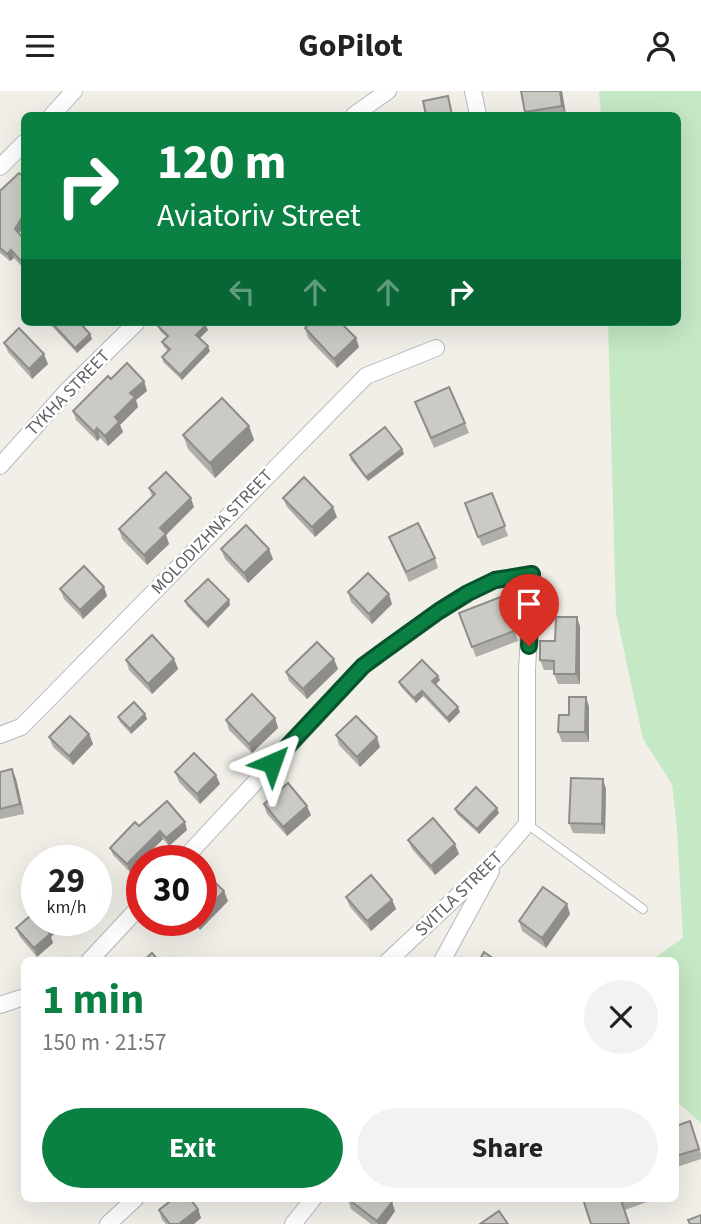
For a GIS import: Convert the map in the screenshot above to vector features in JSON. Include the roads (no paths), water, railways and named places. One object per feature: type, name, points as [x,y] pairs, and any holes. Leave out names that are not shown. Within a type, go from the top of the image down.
[{"type":"street","points":[[55,112],[74,91]]},
{"type":"street","points":[[358,112],[388,91]]},
{"type":"street","points":[[473,91],[477,112]]},
{"type":"street","points":[[0,167],[21,146]]},
{"type":"street","name":"TYKHA STREET","points":[[0,465],[66,391],[133,326]]},
{"type":"street","name":"MOLODIZHNA STREET","points":[[0,735],[21,727],[366,376],[436,348]]},
{"type":"street","points":[[197,845],[363,666],[468,593],[495,580],[532,574],[527,670],[527,824]]},
{"type":"street","name":"SVITLA STREET","points":[[392,957],[498,858],[527,824]]},
{"type":"street","points":[[444,957],[498,858]]},
{"type":"street","points":[[93,957],[126,921]]},
{"type":"street","points":[[0,1005],[21,998]]},
{"type":"street","points":[[108,1224],[132,1202]]},
{"type":"street","points":[[293,1224],[311,1202]]},
{"type":"lane","points":[[527,824],[643,909]]}]
